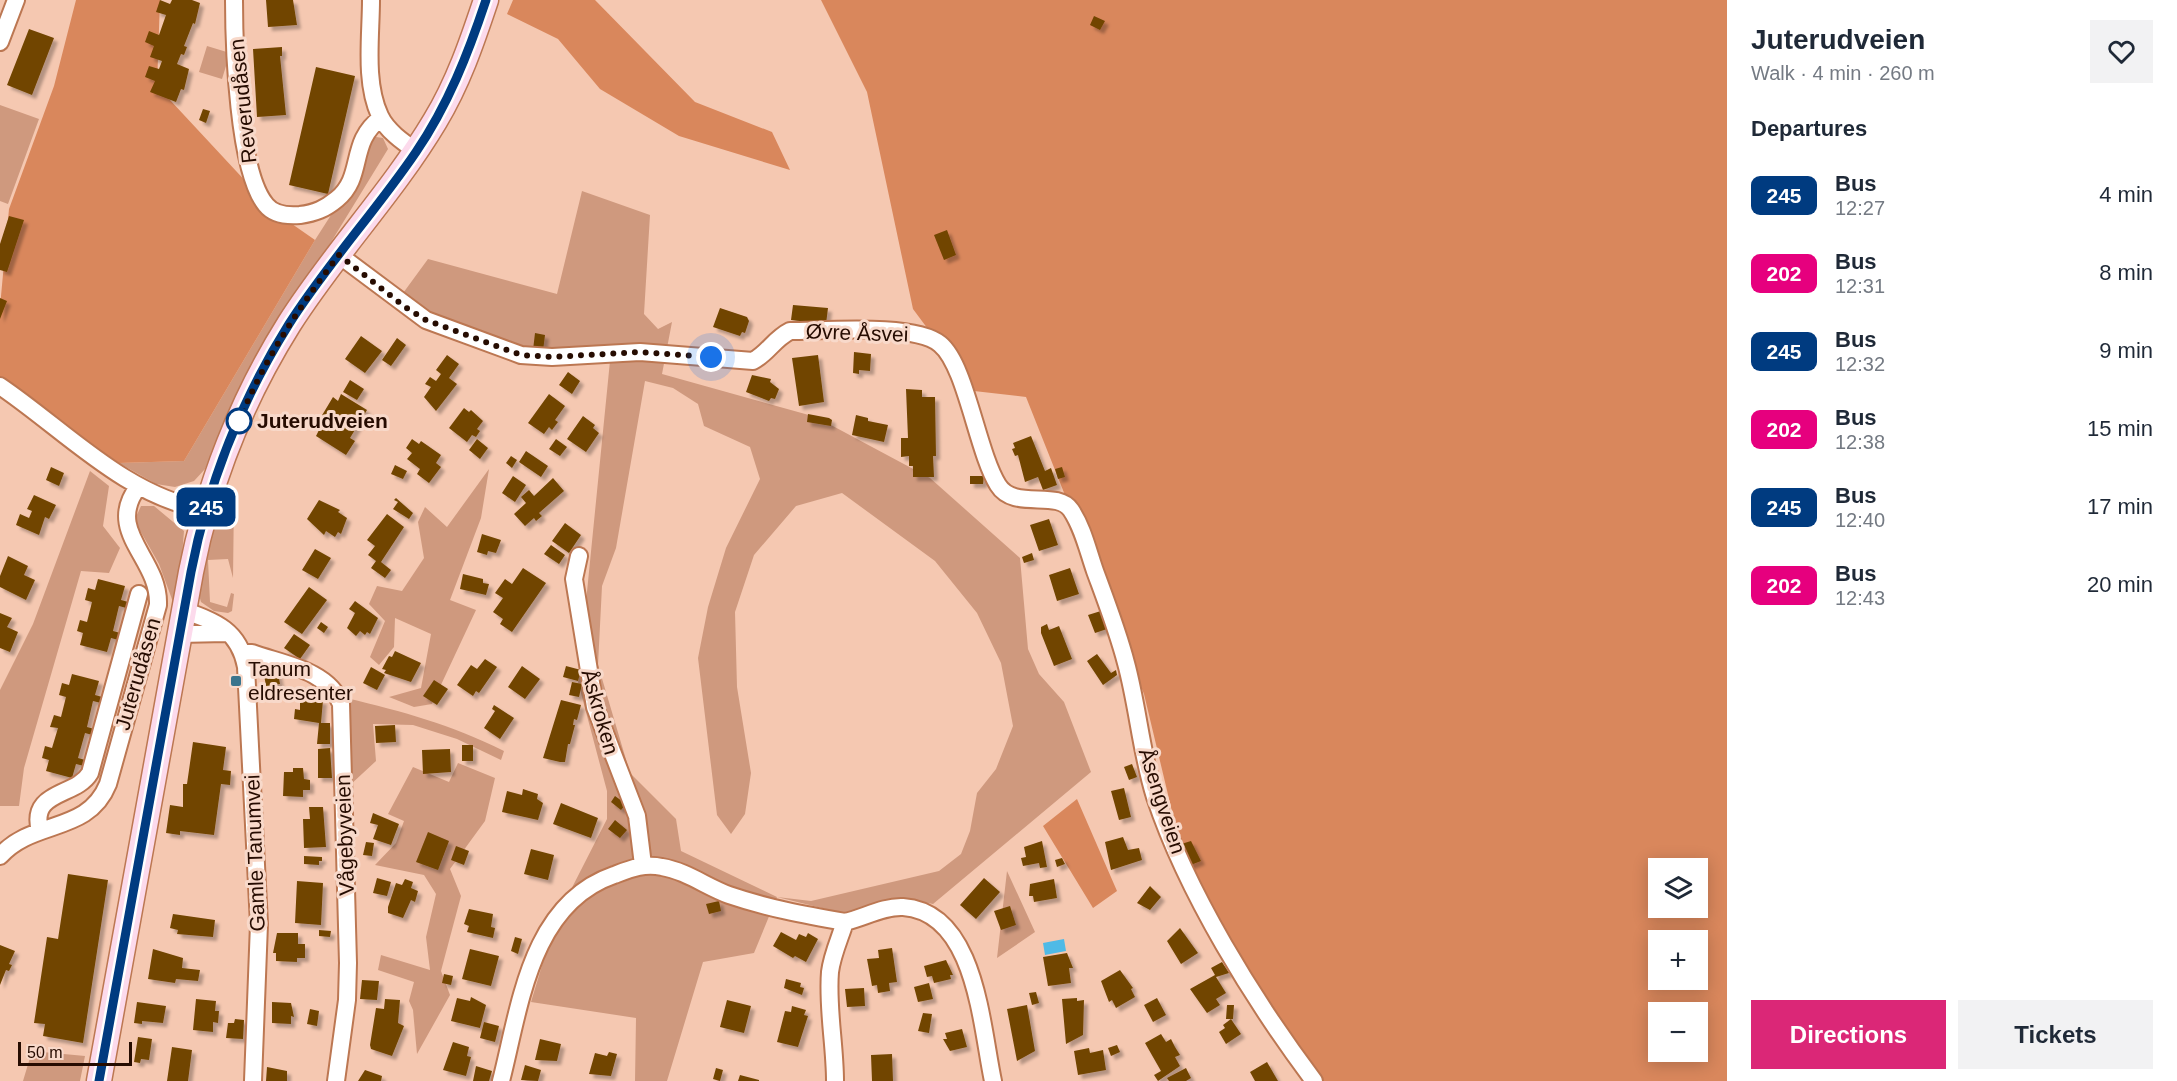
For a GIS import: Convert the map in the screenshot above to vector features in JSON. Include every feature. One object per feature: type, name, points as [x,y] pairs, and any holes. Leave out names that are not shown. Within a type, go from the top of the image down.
[{"type":"main road","points":[[99,1081],[183,610],[205,510],[235,429],[268,359],[311,291],[416,151],[452,89],[486,0]]},
{"type":"street","points":[[0,42],[16,0]]},
{"type":"street","name":"Reverudåsen","points":[[234,0],[242,127],[249,170],[268,208],[285,216],[304,214],[321,211],[339,198],[351,181],[362,137],[369,126],[381,117]]},
{"type":"street","points":[[371,0],[371,74],[374,99],[381,117],[400,140],[416,151]]},
{"type":"street","name":"Øvre Åsvei","points":[[339,255],[405,307],[426,320],[521,355],[552,357],[640,352],[753,361],[762,356],[778,337],[790,331],[871,330],[904,332],[932,339],[942,345],[952,362],[987,464],[999,488],[1015,497],[1029,500],[1060,501]]},
{"type":"street","points":[[0,386],[138,487],[185,507],[205,510]]},
{"type":"street","name":"Juterudåsen","points":[[0,856],[19,840],[89,813],[101,800],[108,784],[158,605],[158,589],[153,573],[127,528],[125,512],[128,499],[138,487]]},
{"type":"street","name":"Åsengveien","points":[[1060,501],[1070,508],[1080,529],[1123,653],[1145,762],[1170,838],[1193,886],[1272,1023],[1314,1081]]},
{"type":"street","name":"Åskroken","points":[[579,556],[574,579],[595,707],[637,816],[643,865]]},
{"type":"street","name":"Juterudåsen","points":[[40,831],[39,814],[44,804],[55,795],[81,783],[90,772],[139,594]]},
{"type":"street","points":[[183,610],[219,623],[226,633],[239,642],[243,653]]},
{"type":"street","points":[[179,634],[226,633]]},
{"type":"street","name":"Gamle Tanumvei","points":[[243,653],[251,742],[259,924],[253,1081]]},
{"type":"street","name":"Vågebyveien","points":[[243,653],[252,653],[308,672],[336,691],[341,704],[348,963],[347,1000],[336,1081]]},
{"type":"street","points":[[501,1081],[530,968],[556,919],[576,896],[592,885],[643,865],[672,869],[727,894],[767,907],[844,922],[901,907],[924,911],[941,922],[956,938],[965,955],[993,1081]]},
{"type":"street","points":[[835,1081],[829,984],[830,968],[844,922]]},
{"type":"shaded area","points":[[76,0],[160,0],[157,86],[250,186],[259,201],[315,240],[184,461],[119,463],[0,384],[0,307],[9,209],[54,86]]},
{"type":"shaded area","points":[[513,0],[595,0],[695,102],[772,132],[790,170],[679,136],[600,89],[558,39],[507,14]]},
{"type":"shaded area","points":[[821,0],[1727,0],[1727,1081],[1317,1081],[1197,916],[1144,694],[1026,397],[974,391],[913,309],[867,92]]},
{"type":"shaded area","points":[[207,46],[230,53],[222,79],[199,72]]},
{"type":"shaded area","points":[[0,105],[39,119],[8,204],[0,201]]},
{"type":"shaded area","points":[[369,136],[383,138],[388,149],[235,399],[205,469],[194,481],[175,487],[156,484],[119,463],[184,461],[315,240],[363,165]]},
{"type":"shaded area","points":[[582,191],[650,215],[644,314],[658,329],[672,322],[662,374],[816,417],[930,478],[1020,558],[1028,649],[1039,674],[1064,702],[1091,772],[933,904],[913,900],[842,913],[777,897],[754,953],[703,962],[667,1081],[635,1081],[636,1018],[531,1002],[556,919],[607,819],[607,791],[578,682],[610,361],[523,353],[398,300],[428,259],[557,294]],"holes":[[[645,381],[673,388],[698,404],[704,426],[750,447],[760,479],[726,548],[708,607],[698,658],[717,815],[731,834],[745,814],[751,773],[737,687],[735,612],[754,555],[796,506],[842,493],[935,561],[977,613],[1001,663],[1013,726],[996,769],[977,793],[970,831],[961,854],[939,871],[811,901],[777,897],[681,851],[676,819],[630,773],[598,665],[602,586],[616,548]]]},
{"type":"shaded area","points":[[489,469],[481,518],[450,600],[476,610],[432,704],[414,707],[389,697],[421,688],[431,634],[395,618],[394,647],[379,665],[370,657],[385,621],[369,604],[377,586],[402,591],[424,558],[418,522],[425,507],[447,527]]},
{"type":"shaded area","points":[[90,471],[109,486],[103,526],[120,548],[109,573],[81,571],[24,768],[19,806],[0,806],[0,690],[33,624]]},
{"type":"shaded area","points":[[222,490],[234,498],[233,578],[228,559],[208,560],[210,602],[227,607],[231,593],[234,594],[232,611],[228,613],[214,611],[201,602],[196,585]]},
{"type":"shaded area","points":[[141,506],[154,506],[184,531],[181,568],[173,602],[159,564],[138,527],[136,517]]},
{"type":"shaded area","points":[[346,698],[407,714],[464,733],[504,751],[501,760],[457,739],[413,725],[373,724],[376,761],[349,786]]},
{"type":"shaded area","points":[[458,763],[495,778],[485,821],[450,869],[461,896],[441,971],[450,995],[417,1054],[413,1010],[409,1001],[414,982],[378,970],[381,955],[430,970],[426,937],[436,894],[424,875],[375,865],[396,843],[404,821],[388,814],[413,767],[449,782]]},
{"type":"shaded area","points":[[1077,799],[1117,891],[1093,908],[1043,826]]},
{"type":"shaded area","points":[[1007,871],[1035,932],[997,958]]},
{"type":"shaded area","points":[[32,1051],[85,1056],[80,1081],[23,1081]]},
{"type":"water","points":[[1064,939],[1066,951],[1045,955],[1043,943]]},
{"type":"building","points":[[160,0],[170,4],[172,0],[192,0],[200,3],[195,24],[193,23],[184,46],[187,47],[184,55],[181,54],[177,64],[189,69],[184,90],[181,89],[176,102],[150,92],[155,81],[145,77],[149,66],[159,69],[162,61],[150,57],[154,46],[145,42],[149,31],[159,35],[166,15],[156,12]]},
{"type":"building","points":[[266,0],[293,0],[297,25],[268,27]]},
{"type":"building","points":[[1094,16],[1105,21],[1100,30],[1090,25]]},
{"type":"building","points":[[29,29],[54,38],[32,95],[7,85]]},
{"type":"building","points":[[282,47],[282,56],[280,56],[286,115],[257,117],[253,49]]},
{"type":"building","points":[[316,67],[355,76],[328,194],[289,185]]},
{"type":"building","points":[[203,109],[210,111],[206,123],[199,120]]},
{"type":"building","points":[[9,216],[24,220],[7,272],[0,270],[0,244]]},
{"type":"building","points":[[947,230],[956,255],[944,260],[934,235]]},
{"type":"building","points":[[0,298],[7,301],[0,319]]},
{"type":"building","points":[[793,305],[828,308],[826,324],[791,320]]},
{"type":"building","points":[[720,308],[747,317],[749,321],[745,333],[742,332],[740,336],[713,327]]},
{"type":"building","points":[[535,333],[545,335],[543,351],[533,350]]},
{"type":"building","points":[[361,336],[382,351],[365,373],[345,359]]},
{"type":"building","points":[[397,338],[406,345],[391,366],[382,360]]},
{"type":"building","points":[[854,352],[871,354],[870,371],[859,370],[859,374],[853,373]]},
{"type":"building","points":[[447,355],[459,364],[449,378],[457,384],[436,411],[424,397],[431,387],[425,384],[430,377],[436,381],[441,374],[436,370]]},
{"type":"building","points":[[818,355],[824,402],[799,406],[792,358]]},
{"type":"building","points":[[568,372],[580,381],[572,394],[559,385]]},
{"type":"building","points":[[752,375],[771,379],[770,382],[779,389],[775,399],[771,398],[769,401],[746,392]]},
{"type":"building","points":[[350,380],[364,389],[357,400],[343,392]]},
{"type":"building","points":[[906,389],[922,390],[922,397],[935,397],[934,477],[913,477],[913,466],[909,466],[909,456],[901,457],[901,438],[908,438]]},
{"type":"building","points":[[341,394],[367,410],[350,438],[355,441],[346,455],[316,436],[319,430],[315,427],[333,397],[338,401]]},
{"type":"building","points":[[549,394],[565,406],[555,420],[558,422],[552,430],[549,427],[544,434],[528,423]]},
{"type":"building","points":[[464,408],[469,412],[471,410],[483,421],[477,429],[480,431],[476,437],[472,435],[467,442],[449,428]]},
{"type":"building","points":[[808,414],[829,418],[832,420],[831,426],[807,422]]},
{"type":"building","points":[[856,415],[868,418],[868,421],[888,425],[884,442],[852,435]]},
{"type":"building","points":[[583,416],[595,425],[593,428],[599,433],[586,452],[567,439]]},
{"type":"building","points":[[1031,436],[1045,471],[1051,468],[1057,485],[1043,490],[1038,477],[1025,482],[1018,455],[1015,456],[1012,449],[1015,448],[1013,443]]},
{"type":"building","points":[[412,439],[419,444],[421,441],[441,455],[436,463],[441,467],[429,483],[417,474],[420,469],[407,459],[412,453],[406,448]]},
{"type":"building","points":[[477,439],[488,448],[480,459],[469,450]]},
{"type":"building","points":[[556,439],[567,447],[560,456],[549,449]]},
{"type":"building","points":[[526,451],[548,466],[541,477],[519,462]]},
{"type":"building","points":[[511,456],[517,460],[512,468],[506,463]]},
{"type":"building","points":[[395,465],[407,471],[403,479],[391,474]]},
{"type":"building","points":[[51,467],[64,473],[59,486],[46,480]]},
{"type":"building","points":[[1062,467],[1065,477],[1058,479],[1055,469]]},
{"type":"building","points":[[513,476],[526,485],[515,502],[502,493]]},
{"type":"building","points":[[970,476],[984,476],[983,484],[970,484]]},
{"type":"building","points":[[553,478],[564,491],[539,513],[542,516],[536,521],[534,518],[525,526],[514,514],[526,503],[521,497],[529,490],[534,496]]},
{"type":"building","points":[[34,495],[56,505],[49,519],[45,517],[39,535],[16,525],[20,514],[29,518],[32,511],[27,509]]},
{"type":"building","points":[[396,498],[413,513],[409,519],[393,509],[398,502],[394,500]]},
{"type":"building","points":[[319,500],[340,510],[338,512],[347,518],[341,534],[338,532],[335,537],[326,531],[324,535],[307,519]]},
{"type":"building","points":[[387,514],[404,527],[381,562],[391,570],[385,578],[371,568],[376,561],[368,555],[375,546],[367,540]]},
{"type":"building","points":[[1049,519],[1058,545],[1039,551],[1030,525]]},
{"type":"building","points":[[565,523],[581,535],[569,553],[552,541]]},
{"type":"building","points":[[482,534],[501,540],[496,553],[488,551],[487,555],[477,552]]},
{"type":"building","points":[[551,545],[565,555],[559,564],[544,554]]},
{"type":"building","points":[[315,549],[331,558],[318,579],[302,570]]},
{"type":"building","points":[[1032,553],[1034,560],[1024,563],[1022,557]]},
{"type":"building","points":[[8,556],[28,566],[24,575],[35,580],[26,600],[0,587],[0,576]]},
{"type":"building","points":[[523,568],[546,583],[512,632],[500,624],[503,619],[493,612],[503,598],[495,593],[505,579],[512,584]]},
{"type":"building","points":[[1070,568],[1079,594],[1057,601],[1049,575]]},
{"type":"building","points":[[463,574],[483,579],[483,583],[489,584],[486,595],[460,589]]},
{"type":"building","points":[[98,579],[125,586],[121,600],[132,603],[130,609],[119,606],[113,631],[124,634],[122,641],[111,638],[107,652],[80,645],[83,633],[77,631],[80,620],[87,622],[92,602],[85,600],[88,588],[95,590]]},
{"type":"building","points":[[309,587],[327,600],[302,634],[284,622]]},
{"type":"building","points":[[355,601],[378,618],[370,634],[367,632],[365,635],[360,631],[356,636],[347,628],[355,613],[349,609]]},
{"type":"building","points":[[1104,610],[1110,628],[1095,633],[1088,615]]},
{"type":"building","points":[[0,613],[12,618],[7,627],[18,632],[10,652],[0,648]]},
{"type":"building","points":[[321,622],[328,627],[324,633],[317,628]]},
{"type":"building","points":[[1047,624],[1049,630],[1059,626],[1072,659],[1054,666],[1041,633],[1041,627]]},
{"type":"building","points":[[294,634],[310,645],[300,659],[284,648]]},
{"type":"building","points":[[395,651],[421,663],[411,682],[384,673],[386,670],[382,669],[389,656],[392,657]]},
{"type":"building","points":[[1097,654],[1111,673],[1116,670],[1117,675],[1103,685],[1087,661]]},
{"type":"building","points":[[485,659],[497,667],[479,693],[476,691],[473,696],[457,685],[471,665],[477,669]]},
{"type":"building","points":[[522,666],[540,679],[525,699],[508,687]]},
{"type":"building","points":[[566,666],[581,670],[578,681],[563,677]]},
{"type":"building","points":[[371,667],[385,675],[377,690],[363,683]]},
{"type":"building","points":[[278,673],[280,684],[266,686],[264,675]]},
{"type":"building","points":[[72,674],[99,681],[95,695],[106,698],[105,704],[93,701],[87,727],[98,730],[96,736],[85,733],[78,758],[89,761],[88,767],[76,764],[72,778],[46,771],[49,760],[42,758],[45,746],[52,748],[58,728],[50,727],[54,715],[61,717],[66,697],[59,695],[62,683],[69,685]]},
{"type":"building","points":[[434,680],[448,689],[437,705],[423,696]]},
{"type":"building","points":[[572,682],[582,684],[579,697],[569,695]]},
{"type":"building","points":[[300,699],[323,700],[321,723],[330,723],[330,744],[317,744],[319,723],[294,719],[295,709],[300,710]]},
{"type":"building","points":[[561,700],[581,705],[577,720],[574,719],[573,725],[575,725],[570,744],[568,744],[565,762],[543,758]]},
{"type":"building","points":[[494,705],[514,718],[500,739],[484,728],[495,711],[492,709]]},
{"type":"building","points":[[395,725],[396,742],[376,743],[375,726]]},
{"type":"building","points":[[193,742],[226,747],[223,770],[231,771],[230,785],[221,784],[214,835],[180,831],[180,835],[166,833],[170,805],[183,807],[183,784],[187,784]]},
{"type":"building","points":[[462,745],[473,745],[473,761],[462,761]]},
{"type":"building","points":[[330,748],[332,778],[318,778],[318,749]]},
{"type":"building","points":[[450,749],[451,772],[423,774],[422,750]]},
{"type":"building","points":[[1132,764],[1137,777],[1129,780],[1124,767]]},
{"type":"building","points":[[293,768],[303,768],[304,779],[310,780],[310,790],[303,790],[303,797],[283,796],[284,772],[293,772]]},
{"type":"building","points":[[1124,788],[1131,817],[1119,820],[1111,791]]},
{"type":"building","points":[[523,789],[538,794],[537,799],[543,803],[538,820],[502,812],[507,791],[522,795]]},
{"type":"building","points":[[615,796],[626,804],[621,810],[611,802]]},
{"type":"building","points":[[561,803],[598,818],[591,838],[553,824]]},
{"type":"building","points":[[309,807],[323,807],[326,847],[304,848],[303,819],[310,819]]},
{"type":"building","points":[[373,813],[399,824],[391,845],[373,839],[378,825],[370,823]]},
{"type":"building","points":[[615,820],[627,830],[620,838],[608,829]]},
{"type":"building","points":[[428,832],[449,841],[438,870],[416,862]]},
{"type":"building","points":[[1123,837],[1128,850],[1139,848],[1142,860],[1111,870],[1105,842]]},
{"type":"building","points":[[1042,841],[1047,867],[1040,868],[1039,863],[1023,866],[1021,858],[1026,857],[1024,847]]},
{"type":"building","points":[[1191,841],[1201,861],[1188,866],[1178,845]]},
{"type":"building","points":[[366,842],[374,843],[372,856],[363,855]]},
{"type":"building","points":[[456,846],[469,851],[464,865],[451,860]]},
{"type":"building","points":[[531,849],[554,855],[548,880],[524,874]]},
{"type":"building","points":[[304,856],[322,857],[322,861],[319,861],[319,865],[304,864]]},
{"type":"building","points":[[1062,858],[1065,864],[1057,867],[1055,860]]},
{"type":"building","points":[[68,874],[108,880],[83,1043],[43,1036],[45,1024],[34,1023],[47,937],[58,939]]},
{"type":"building","points":[[377,878],[391,882],[387,896],[373,893]]},
{"type":"building","points":[[984,878],[1000,892],[976,919],[960,905]]},
{"type":"building","points":[[405,879],[413,882],[411,888],[418,891],[415,902],[411,900],[403,918],[388,913],[388,907],[396,883],[402,885]]},
{"type":"building","points":[[1054,879],[1057,898],[1034,902],[1033,896],[1029,896],[1030,884]]},
{"type":"building","points":[[297,881],[323,883],[321,925],[295,923]]},
{"type":"building","points":[[1150,886],[1161,897],[1150,910],[1137,903]]},
{"type":"building","points":[[719,901],[721,911],[709,914],[706,904]]},
{"type":"building","points":[[1010,906],[1016,925],[1001,930],[994,911]]},
{"type":"building","points":[[469,909],[493,914],[491,927],[495,928],[493,938],[467,932],[469,926],[464,924]]},
{"type":"building","points":[[173,914],[215,920],[213,937],[177,934],[178,930],[170,928]]},
{"type":"building","points":[[1180,928],[1198,953],[1181,964],[1167,941]]},
{"type":"building","points":[[319,930],[331,931],[330,937],[319,936]]},
{"type":"building","points":[[781,932],[796,940],[799,934],[806,937],[808,933],[818,939],[806,962],[795,956],[793,958],[773,946]]},
{"type":"building","points":[[277,933],[298,933],[298,944],[305,944],[305,958],[297,958],[297,962],[276,961],[276,953],[273,953]]},
{"type":"building","points":[[515,937],[522,939],[518,954],[511,951]]},
{"type":"building","points":[[0,945],[15,951],[9,964],[12,965],[9,971],[6,970],[0,985]]},
{"type":"building","points":[[892,948],[897,982],[889,983],[890,991],[878,993],[877,985],[872,986],[867,959],[879,958],[878,950]]},
{"type":"building","points":[[153,949],[183,958],[182,968],[200,970],[198,981],[176,979],[175,983],[148,979]]},
{"type":"building","points":[[470,949],[499,956],[491,986],[462,979]]},
{"type":"building","points":[[1067,953],[1073,968],[1069,968],[1071,983],[1048,986],[1043,957]]},
{"type":"building","points":[[946,960],[953,975],[950,975],[951,979],[934,983],[932,976],[927,977],[924,966]]},
{"type":"building","points":[[1222,962],[1229,973],[1216,977],[1226,993],[1216,999],[1220,1005],[1207,1013],[1190,989],[1215,975],[1211,968]]},
{"type":"building","points":[[1120,970],[1133,988],[1131,989],[1135,997],[1116,1008],[1112,1000],[1109,1002],[1101,981]]},
{"type":"building","points":[[444,974],[453,976],[451,985],[442,983]]},
{"type":"building","points":[[786,979],[801,983],[800,987],[804,988],[802,995],[784,988]]},
{"type":"building","points":[[362,980],[379,981],[377,1000],[360,999]]},
{"type":"building","points":[[929,983],[933,999],[918,1002],[914,987]]},
{"type":"building","points":[[864,988],[865,1006],[847,1007],[845,989]]},
{"type":"building","points":[[1036,992],[1039,1003],[1032,1005],[1029,993]]},
{"type":"building","points":[[471,997],[486,1005],[480,1028],[451,1021],[457,998],[470,1001]]},
{"type":"building","points":[[1077,998],[1077,1001],[1084,1000],[1083,1035],[1066,1044],[1062,999]]},
{"type":"building","points":[[1157,998],[1166,1015],[1153,1022],[1144,1005]]},
{"type":"building","points":[[196,999],[216,1001],[215,1011],[219,1011],[218,1023],[213,1022],[213,1032],[193,1030]]},
{"type":"building","points":[[385,999],[400,1000],[398,1023],[404,1026],[392,1056],[371,1049],[370,1045],[376,1008],[384,1009]]},
{"type":"building","points":[[727,1000],[751,1006],[744,1033],[720,1027]]},
{"type":"building","points":[[137,1002],[166,1006],[163,1023],[142,1021],[142,1024],[134,1023]]},
{"type":"building","points":[[272,1002],[291,1003],[294,1017],[291,1016],[291,1024],[272,1023]]},
{"type":"building","points":[[1027,1005],[1035,1051],[1017,1061],[1007,1009]]},
{"type":"building","points":[[1227,1005],[1234,1005],[1233,1019],[1226,1019]]},
{"type":"building","points":[[792,1006],[806,1010],[804,1015],[808,1016],[798,1047],[777,1042],[785,1011],[791,1012]]},
{"type":"building","points":[[310,1009],[319,1011],[317,1026],[307,1024]]},
{"type":"building","points":[[923,1013],[932,1014],[929,1033],[918,1031]]},
{"type":"building","points":[[235,1019],[244,1020],[243,1039],[226,1038],[228,1023],[234,1023]]},
{"type":"building","points":[[1231,1019],[1241,1034],[1226,1044],[1219,1032],[1225,1028],[1223,1025]]},
{"type":"building","points":[[484,1022],[499,1026],[495,1042],[480,1038]]},
{"type":"building","points":[[962,1029],[967,1047],[950,1051],[943,1039],[947,1039],[945,1033]]},
{"type":"building","points":[[1161,1034],[1166,1042],[1171,1039],[1180,1055],[1175,1057],[1180,1066],[1158,1081],[1154,1075],[1161,1071],[1145,1043]]},
{"type":"building","points":[[138,1037],[152,1039],[149,1060],[141,1059],[140,1063],[134,1062]]},
{"type":"building","points":[[540,1039],[561,1044],[557,1061],[535,1060]]},
{"type":"building","points":[[453,1042],[469,1047],[467,1056],[471,1057],[466,1076],[443,1070]]},
{"type":"building","points":[[1117,1045],[1120,1052],[1111,1056],[1108,1048]]},
{"type":"building","points":[[172,1047],[192,1050],[188,1081],[167,1081]]},
{"type":"building","points":[[1089,1048],[1090,1053],[1103,1050],[1106,1070],[1078,1075],[1074,1051]]},
{"type":"building","points":[[609,1052],[617,1054],[611,1076],[589,1074],[595,1053],[607,1056]]},
{"type":"building","points":[[892,1054],[893,1081],[872,1081],[871,1055]]},
{"type":"building","points":[[1267,1062],[1278,1081],[1255,1081],[1250,1072]]},
{"type":"building","points":[[525,1065],[541,1070],[538,1081],[521,1080]]},
{"type":"building","points":[[476,1066],[492,1071],[489,1081],[473,1081]]},
{"type":"building","points":[[267,1067],[287,1071],[287,1081],[266,1081]]},
{"type":"building","points":[[716,1068],[723,1070],[720,1081],[713,1079]]},
{"type":"building","points":[[1186,1068],[1191,1078],[1186,1081],[1169,1081],[1167,1078]]},
{"type":"building","points":[[365,1070],[382,1076],[381,1081],[358,1081]]},
{"type":"building","points":[[740,1075],[759,1080],[759,1081],[738,1081]]},
{"type":"bus line","name":"245","points":[[99,1081],[191,572],[205,510],[218,472],[250,396],[268,359],[290,323],[311,291],[386,194],[436,119],[466,59],[486,0]]},
{"type":"place","name":"Juterudveien","points":[[239,421]]},
{"type":"place","name":"Tanum eldresenter","points":[[236,681]]},
{"type":"route","points":[[239,421],[268,359],[311,291],[339,255],[405,307],[426,320],[521,355],[552,357],[640,352],[711,357]]}]
